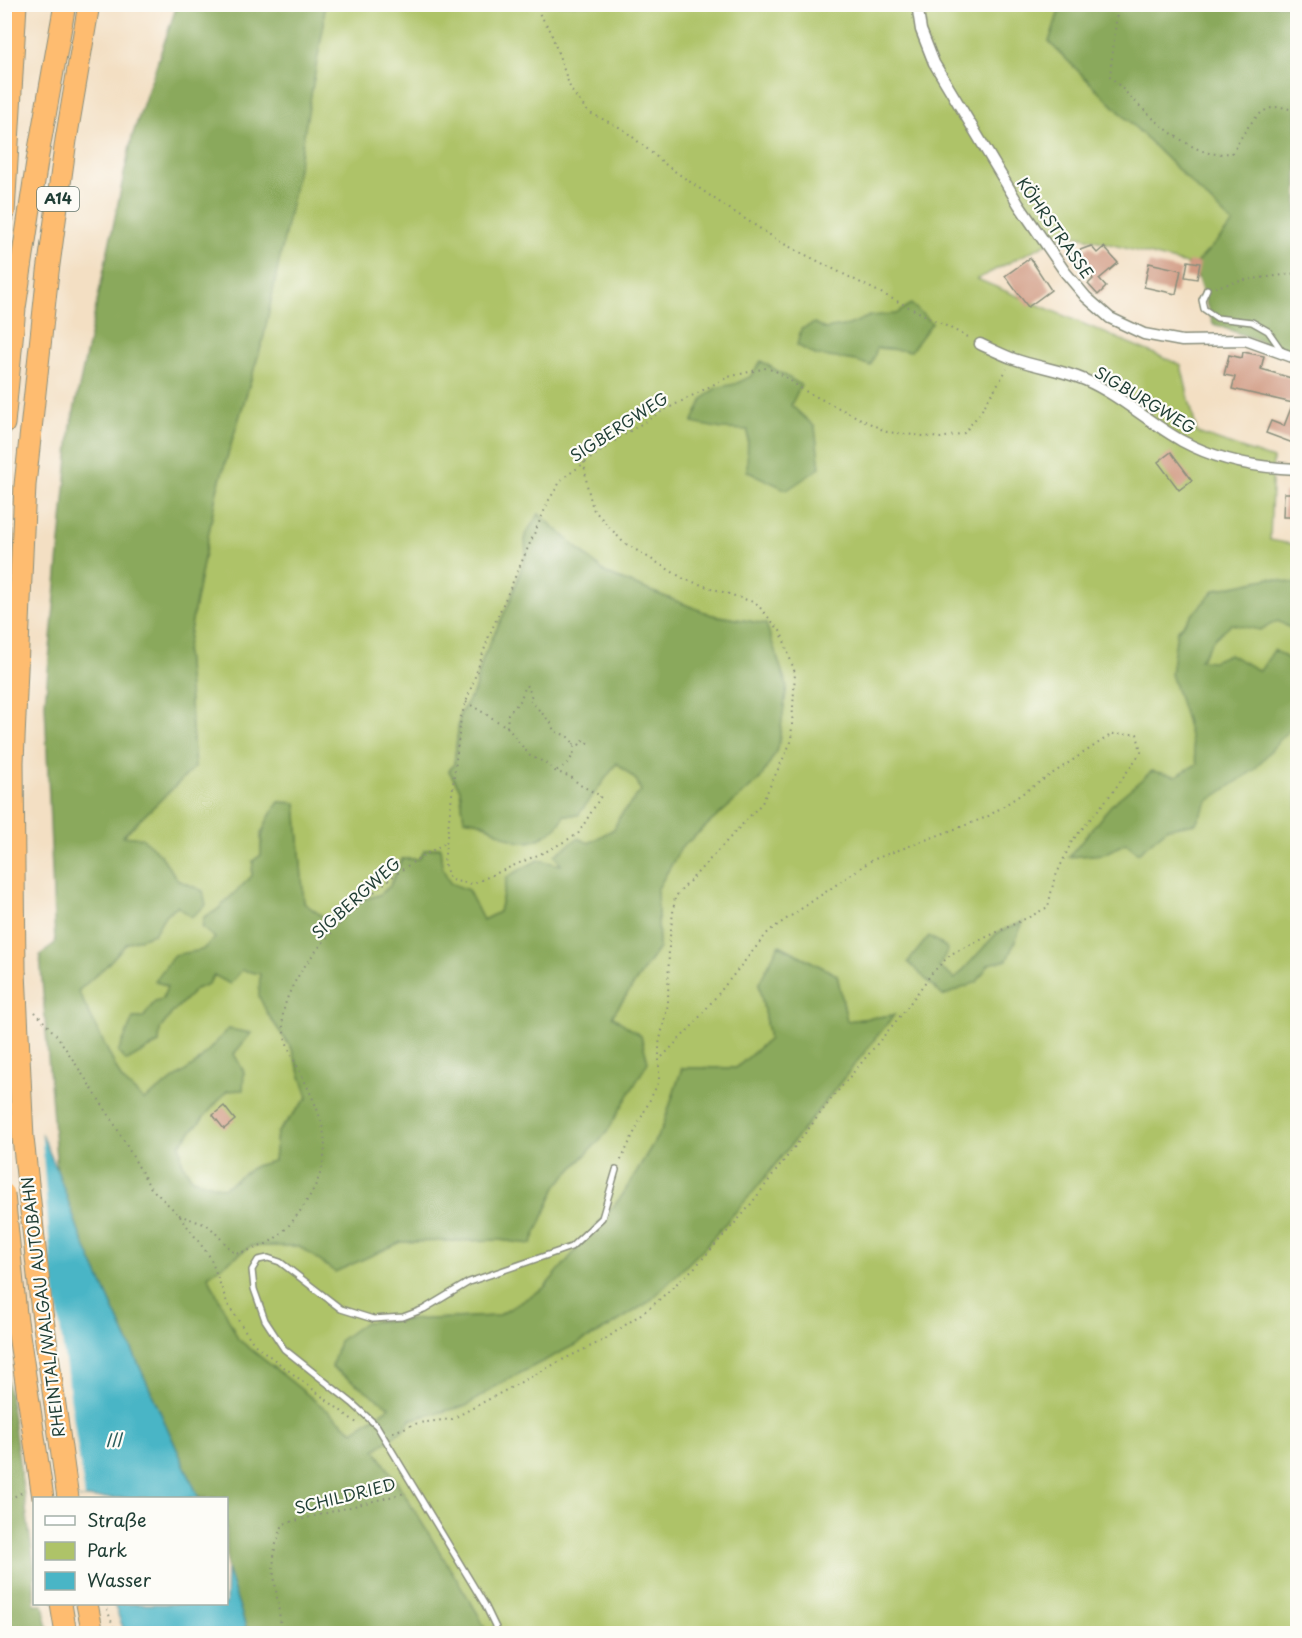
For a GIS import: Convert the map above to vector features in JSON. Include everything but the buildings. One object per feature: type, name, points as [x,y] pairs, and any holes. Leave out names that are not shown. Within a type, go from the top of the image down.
[{"type":"highway","points":[[4,213],[16,4]]},
{"type":"highway","name":"A14","points":[[4,424],[15,308],[38,155],[65,4]]},
{"type":"highway","name":"RHEINTAL/WALGAU AUTOBAHN","points":[[68,1497],[42,1312],[23,1138],[15,972],[13,762],[25,485],[36,374],[48,272],[89,4]]},
{"type":"highway","name":"RHEINTAL/WALGAU AUTOBAHN","points":[[4,1194],[16,1314],[43,1497]]},
{"type":"highway","points":[[61,1605],[66,1634]]},
{"type":"highway","points":[[87,1605],[93,1634]]},
{"type":"street","name":"KÖHRSTRASSE","points":[[916,4],[921,30],[933,63],[1019,205],[1065,272],[1086,297],[1110,318],[1144,334],[1182,341],[1245,340],[1298,359]]},
{"type":"street","name":"SIGBURGWEG","points":[[980,344],[1014,359],[1045,366],[1086,381],[1138,411],[1182,441],[1229,460],[1298,470]]},
{"type":"lane","points":[[1207,289],[1202,300],[1204,309],[1217,318],[1252,322],[1268,331],[1284,353]]},
{"type":"lane","points":[[499,1634],[485,1605],[382,1435],[367,1416],[284,1349],[266,1320],[254,1289],[252,1270],[258,1260],[268,1258],[280,1262],[341,1309],[373,1319],[403,1317],[424,1309],[469,1282],[571,1247],[602,1218],[616,1170]]},
{"type":"path","points":[[533,4],[550,30],[571,90],[588,112],[623,129],[670,168],[784,244],[857,279],[903,306],[980,344]]},
{"type":"path","points":[[1118,4],[1110,76],[1141,108],[1190,145],[1210,153],[1232,153],[1258,114],[1273,107],[1290,109],[1298,113]]},
{"type":"path","points":[[1207,289],[1245,280],[1298,273]]},
{"type":"path","name":"SIGBERGWEG","points":[[555,771],[571,777],[602,796],[578,834],[549,850],[472,884],[450,880],[444,863],[445,843],[461,717],[489,636],[549,500],[562,479],[657,414],[728,377],[766,369],[778,372],[803,390],[887,432],[941,438],[964,433],[1014,359]]},
{"type":"path","points":[[584,462],[586,485],[593,509],[623,542],[684,579],[756,603],[781,632],[795,673],[791,742],[762,802],[675,897],[669,944],[668,1004],[659,1044],[659,1081],[616,1170]]},
{"type":"path","points":[[466,702],[507,727],[530,756],[544,762],[555,771],[569,763],[573,756],[573,744],[566,735],[554,731],[551,723],[529,699],[532,695],[526,685],[520,701],[508,714],[507,727]]},
{"type":"path","points":[[34,1011],[58,1037],[111,1118],[150,1187],[178,1215],[210,1257],[228,1305],[254,1344],[373,1435],[382,1435],[418,1423],[452,1419],[604,1340],[651,1307],[695,1267],[752,1204],[832,1098],[902,1014],[932,973],[951,954],[1048,907],[1054,880],[1072,841],[1112,793],[1141,752],[1137,734],[1112,734],[987,817],[872,860],[836,884],[769,931],[693,1025],[659,1060]]},
{"type":"path","points":[[573,744],[579,745],[583,740],[588,743],[590,739]]},
{"type":"path","name":"SIGBERGWEG","points":[[178,1215],[209,1226],[235,1254],[265,1245],[276,1238],[300,1211],[318,1185],[325,1158],[325,1135],[316,1104],[287,1045],[283,1015],[295,979],[317,948],[368,898],[410,864],[445,843]]},
{"type":"path","name":"SCHILDRIED","points":[[282,1634],[273,1568],[275,1547],[283,1524],[417,1490]]},
{"type":"path","points":[[105,1605],[116,1634]]},
{"type":"path","points":[[4,1620],[7,1634]]},
{"type":"green space","points":[[177,5],[324,5],[324,23],[295,185],[263,340],[217,490],[186,652],[195,767],[123,836],[142,838],[160,854],[178,880],[203,891],[206,905],[191,917],[177,906],[165,915],[154,934],[127,943],[78,991],[122,1080],[144,1100],[197,1063],[228,1029],[251,1033],[234,1054],[244,1072],[243,1090],[227,1091],[180,1144],[182,1162],[192,1179],[224,1188],[255,1166],[274,1161],[277,1133],[308,1097],[292,1049],[267,1013],[259,996],[260,974],[242,970],[230,984],[214,975],[208,984],[196,989],[172,1013],[160,1029],[159,1043],[127,1061],[118,1053],[133,1018],[143,1018],[155,1001],[163,999],[167,986],[155,981],[174,955],[202,950],[215,938],[202,927],[204,917],[216,911],[252,876],[253,861],[261,855],[264,827],[279,802],[296,803],[304,903],[330,922],[342,906],[379,895],[390,886],[402,859],[419,859],[425,850],[440,847],[442,867],[450,883],[468,890],[483,920],[499,912],[507,877],[538,860],[561,865],[555,855],[578,838],[589,843],[614,829],[620,816],[641,791],[637,781],[617,763],[578,815],[564,815],[559,825],[552,831],[528,842],[513,840],[480,822],[464,819],[460,789],[449,771],[454,764],[460,714],[474,692],[483,658],[511,599],[526,554],[525,535],[539,514],[607,574],[712,615],[766,624],[787,686],[778,749],[760,779],[681,848],[657,890],[659,948],[612,1016],[641,1036],[648,1062],[607,1132],[557,1185],[531,1244],[499,1240],[401,1242],[335,1272],[299,1246],[251,1246],[208,1276],[238,1339],[353,1431],[390,1407],[332,1367],[339,1341],[365,1322],[498,1316],[544,1288],[622,1196],[662,1129],[682,1068],[736,1068],[769,1039],[759,983],[779,945],[837,975],[847,1021],[894,1015],[759,1185],[704,1248],[649,1302],[606,1329],[499,1384],[466,1406],[411,1419],[404,1429],[375,1450],[478,1614],[487,1633],[248,1633],[228,1572],[228,1497],[199,1497],[81,1237],[57,1170],[40,955],[55,943],[45,703],[71,425],[132,137]]},
{"type":"green space","points":[[324,5],[1061,5],[1049,42],[1233,224],[1194,266],[1067,233],[977,279],[1181,365],[1197,433],[1273,459],[1270,540],[1297,545],[1297,1633],[487,1633],[478,1614],[375,1450],[404,1429],[411,1419],[466,1406],[499,1384],[875,1038],[894,1015],[847,1021],[837,975],[780,945],[759,983],[769,1039],[736,1068],[682,1068],[662,1129],[622,1196],[544,1288],[498,1316],[365,1322],[332,1368],[391,1407],[353,1431],[238,1339],[208,1276],[251,1246],[299,1246],[335,1272],[401,1242],[499,1240],[531,1244],[557,1185],[607,1132],[641,1036],[612,1016],[659,948],[657,890],[681,848],[760,779],[766,624],[712,615],[607,574],[539,515],[525,535],[526,554],[511,599],[483,658],[474,692],[460,714],[454,764],[449,771],[460,789],[464,819],[480,822],[510,839],[564,815],[578,815],[617,763],[637,781],[641,791],[620,816],[614,829],[589,843],[556,855],[562,865],[507,877],[499,912],[483,920],[468,890],[450,884],[442,867],[440,848],[419,859],[402,859],[390,886],[379,895],[342,906],[330,922],[304,903],[296,803],[279,802],[261,833],[261,855],[253,861],[252,876],[216,911],[204,917],[216,938],[156,981],[167,986],[163,999],[155,1001],[143,1018],[133,1018],[128,1035],[147,1049],[159,1043],[160,1029],[172,1013],[196,989],[208,984],[215,975],[242,970],[260,973],[267,1013],[292,1049],[308,1097],[277,1133],[274,1161],[255,1166],[224,1188],[192,1179],[182,1162],[180,1144],[244,1072],[234,1054],[251,1033],[228,1029],[197,1063],[144,1100],[122,1080],[78,991],[127,943],[154,934],[165,915],[203,891],[178,881],[160,854],[122,837],[195,767],[186,652],[217,490],[263,340],[324,23]]},
{"type":"green space","points":[[1061,5],[1297,5],[1297,355],[1213,324],[1194,266],[1233,224],[1049,42]]},
{"type":"green space","points":[[911,304],[932,323],[911,351],[877,348],[871,366],[856,361],[815,355],[797,345],[801,329],[815,323],[825,329],[849,325],[870,316],[896,314]]},
{"type":"green space","points":[[761,361],[801,385],[791,405],[815,427],[820,468],[787,490],[747,471],[748,430],[722,429],[692,423],[703,399],[716,388],[735,384],[750,377]]},
{"type":"green space","points":[[1270,578],[1297,584],[1297,632],[1278,621],[1260,630],[1231,624],[1214,639],[1200,660],[1213,661],[1229,654],[1260,671],[1274,650],[1297,664],[1297,725],[1285,734],[1254,770],[1208,801],[1196,823],[1168,828],[1138,853],[1126,843],[1104,854],[1069,857],[1112,804],[1152,771],[1176,776],[1197,764],[1171,674],[1177,631],[1215,590]]},
{"type":"green space","points":[[1023,922],[1007,960],[989,964],[977,982],[943,996],[908,962],[929,936],[948,949],[939,967],[955,979],[997,933]]},
{"type":"green space","points":[[5,1364],[33,1558],[33,1605],[43,1605],[49,1633],[5,1633]]},
{"type":"water","name":"Ill","points":[[5,1049],[57,1170],[81,1237],[199,1497],[76,1497]]},
{"type":"water","points":[[228,1572],[248,1633],[125,1633],[114,1605],[228,1605]]},
{"type":"pier","points":[[4,1046],[7,1048],[41,1126],[51,1266],[85,1497],[73,1497],[4,1312]]}]
